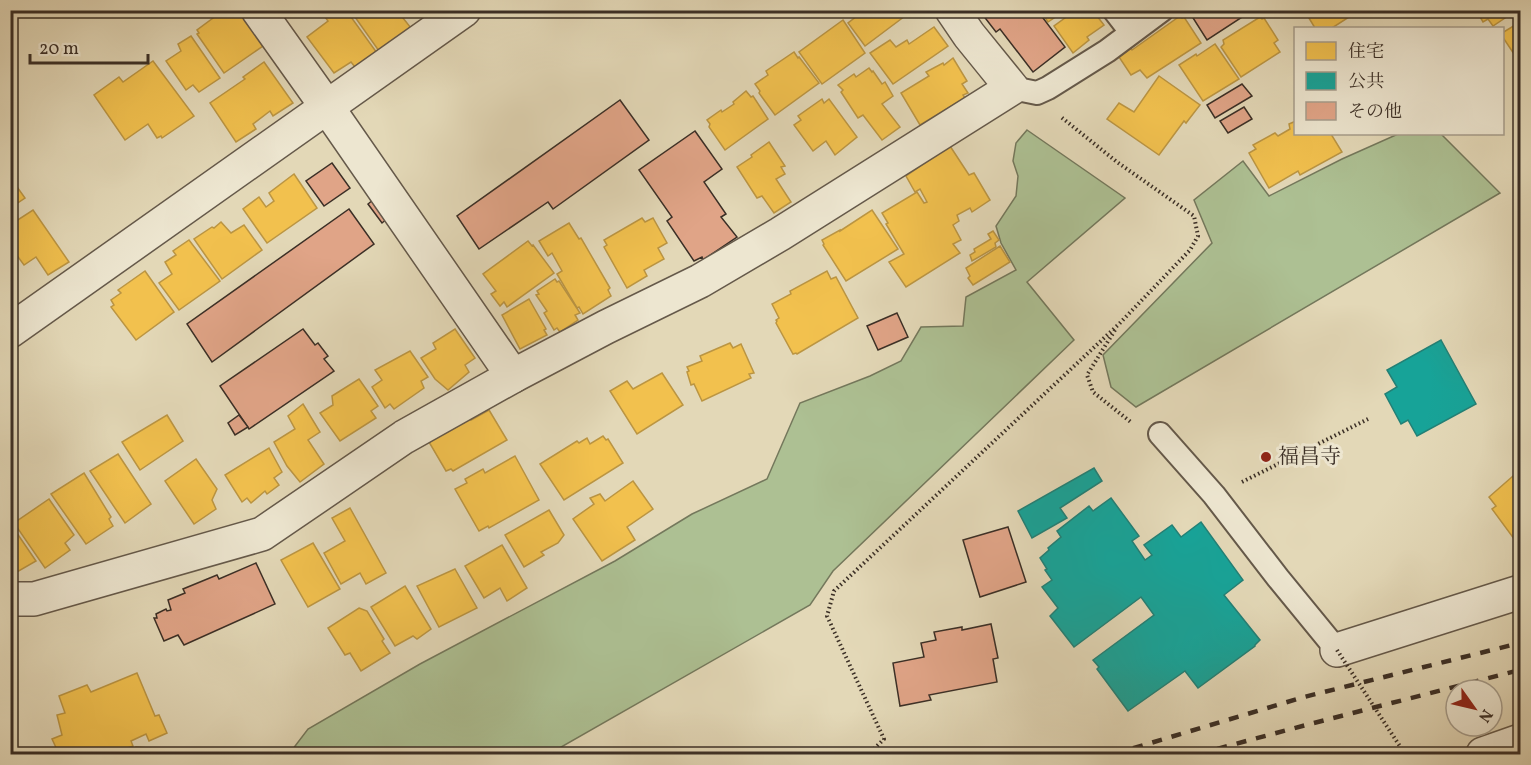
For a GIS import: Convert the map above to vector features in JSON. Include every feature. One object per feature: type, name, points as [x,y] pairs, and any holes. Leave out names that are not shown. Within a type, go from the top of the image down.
[{"type":"street","points":[[258,10],[513,376]]},
{"type":"street","points":[[10,331],[464,10]]},
{"type":"street","points":[[10,599],[34,600],[262,534],[388,446],[513,376],[700,281],[1025,90],[969,35],[952,10]]},
{"type":"street","points":[[1337,650],[1521,592]]},
{"type":"street","points":[[1483,754],[1521,741]]},
{"type":"lane","points":[[1114,10],[1131,32]]},
{"type":"lane","points":[[1025,90],[1048,88],[1107,51],[1162,10]]},
{"type":"lane","points":[[1160,434],[1214,495],[1337,650]]},
{"type":"path","points":[[848,754],[872,751],[884,739],[827,616],[834,591],[1119,324],[1190,250],[1198,236],[1194,216],[1117,162],[1025,90]]},
{"type":"path","points":[[1119,324],[1087,375],[1093,392],[1137,426],[1160,434]]},
{"type":"path","points":[[1214,495],[1368,419]]},
{"type":"path","points":[[1337,650],[1405,754]]},
{"type":"green space","points":[[1027,130],[1125,198],[1027,282],[1074,340],[833,571],[810,605],[549,754],[289,754],[308,729],[420,664],[615,561],[692,514],[767,479],[800,403],[870,376],[901,361],[921,327],[963,326],[966,297],[1016,270],[1001,243],[996,226],[1016,196],[1018,176],[1013,161],[1016,143]]},
{"type":"green space","points":[[1396,135],[1442,135],[1500,193],[1136,407],[1111,387],[1103,355],[1212,243],[1194,200],[1243,161],[1269,196]]},
{"type":"building: 住宅","points":[[224,10],[239,10],[263,46],[224,73],[197,34],[199,33],[197,30]]},
{"type":"building: 住宅","points":[[335,10],[346,10],[377,53],[355,67],[351,62],[334,73],[307,37],[328,21],[325,17]]},
{"type":"building: 住宅","points":[[350,10],[411,10],[403,18],[411,28],[379,51]]},
{"type":"building: 住宅","points":[[865,10],[913,10],[865,46],[848,23]]},
{"type":"building: 住宅","points":[[1040,10],[1062,10],[1063,12],[1048,22]]},
{"type":"building: 住宅","points":[[1076,10],[1096,10],[1099,14],[1097,16],[1104,25],[1087,37],[1089,40],[1073,53],[1054,26]]},
{"type":"building: 住宅","points":[[1304,10],[1360,10],[1334,27],[1314,27]]},
{"type":"building: 住宅","points":[[1476,10],[1517,10],[1493,26],[1488,19],[1483,22]]},
{"type":"building: 住宅","points":[[1180,16],[1184,17],[1201,43],[1147,78],[1140,70],[1131,75],[1119,57]]},
{"type":"building: 住宅","points":[[1260,17],[1264,18],[1278,40],[1274,43],[1280,52],[1241,77],[1221,47],[1224,44],[1223,40]]},
{"type":"building: 住宅","points":[[843,20],[865,53],[822,84],[799,52]]},
{"type":"building: 住宅","points":[[1520,22],[1520,63],[1504,39],[1504,32]]},
{"type":"building: 住宅","points":[[934,27],[948,46],[893,84],[870,53],[890,40],[896,47],[907,40],[909,44]]},
{"type":"building: 住宅","points":[[191,36],[220,78],[199,92],[193,85],[186,90],[166,61],[181,51],[178,44]]},
{"type":"building: 住宅","points":[[1215,44],[1239,79],[1203,101],[1179,65]]},
{"type":"building: 住宅","points":[[794,52],[819,83],[775,115],[755,84],[768,75],[766,71]]},
{"type":"building: 住宅","points":[[953,58],[967,81],[962,84],[968,93],[963,95],[965,98],[920,125],[901,93],[929,76],[926,72],[943,63],[944,65]]},
{"type":"building: 住宅","points":[[153,61],[194,116],[162,138],[161,136],[157,138],[148,124],[125,140],[94,95],[119,77],[123,82]]},
{"type":"building: 住宅","points":[[264,62],[293,103],[273,116],[270,111],[253,124],[256,129],[236,142],[210,103],[245,79],[243,77]]},
{"type":"building: 住宅","points":[[869,68],[882,84],[885,82],[893,96],[882,104],[900,127],[882,140],[863,115],[858,118],[838,85],[854,74],[856,77]]},
{"type":"building: 住宅","points":[[1159,76],[1200,105],[1186,123],[1184,121],[1159,155],[1107,119],[1119,103],[1134,112]]},
{"type":"building: 住宅","points":[[746,91],[751,97],[753,96],[768,119],[725,150],[709,127],[707,120],[734,104],[733,102]]},
{"type":"building: 住宅","points":[[822,99],[824,103],[829,99],[857,137],[835,155],[826,141],[813,151],[794,125],[801,120],[798,116]]},
{"type":"building: 住宅","points":[[1294,122],[1294,135],[1332,135],[1342,152],[1300,175],[1298,171],[1269,188],[1249,153],[1256,149],[1253,145],[1275,133],[1278,136],[1290,129],[1289,124]]},
{"type":"building: 住宅","points":[[769,142],[785,166],[781,167],[785,174],[776,179],[791,202],[774,213],[762,196],[757,198],[737,167]]},
{"type":"building: 住宅","points":[[950,146],[969,175],[974,173],[990,200],[972,212],[970,208],[957,215],[959,221],[953,225],[961,240],[953,244],[960,253],[906,287],[889,262],[904,254],[882,213],[917,192],[924,203],[927,202],[920,189],[915,192],[906,176]]},
{"type":"building: 住宅","points":[[294,174],[317,208],[267,243],[243,209],[259,197],[266,207],[274,201],[269,193]]},
{"type":"building: 住宅","points":[[10,177],[25,198],[10,208]]},
{"type":"building: 住宅","points":[[33,210],[69,262],[48,275],[36,257],[24,265],[10,246],[10,225]]},
{"type":"building: 住宅","points":[[872,210],[898,249],[846,281],[822,240]]},
{"type":"building: 住宅","points":[[642,218],[645,222],[653,218],[667,243],[658,248],[664,259],[644,270],[647,276],[627,288],[604,247],[607,245],[604,240]]},
{"type":"building: 住宅","points":[[221,222],[231,233],[244,225],[262,250],[222,279],[194,239]]},
{"type":"building: 住宅","points":[[569,223],[579,239],[581,238],[610,288],[608,290],[611,296],[583,314],[557,274],[562,271],[552,253],[548,256],[539,241]]},
{"type":"building: 住宅","points":[[993,231],[999,240],[995,243],[996,247],[972,261],[970,255],[975,252],[974,249],[991,239],[988,234]]},
{"type":"building: 住宅","points":[[189,240],[220,281],[179,310],[159,283],[172,274],[165,262],[176,255],[173,251]]},
{"type":"building: 住宅","points":[[528,241],[554,273],[507,307],[504,302],[500,306],[491,294],[496,291],[483,274]]},
{"type":"building: 住宅","points":[[1000,246],[1010,262],[973,285],[968,278],[970,276],[966,268]]},
{"type":"building: 住宅","points":[[145,271],[174,312],[136,340],[111,307],[114,305],[111,300],[121,293],[118,290]]},
{"type":"building: 住宅","points":[[827,271],[831,279],[836,277],[858,318],[797,354],[793,354],[776,323],[779,318],[772,304],[791,294],[790,291]]},
{"type":"building: 住宅","points":[[555,279],[559,281],[580,313],[575,315],[578,320],[560,332],[557,328],[554,330],[544,313],[547,311],[536,295],[539,294],[537,291]]},
{"type":"building: 住宅","points":[[529,299],[547,335],[520,349],[502,315]]},
{"type":"building: 住宅","points":[[455,329],[475,358],[465,365],[469,372],[448,390],[435,379],[421,358],[436,349],[433,343]]},
{"type":"building: 住宅","points":[[730,343],[733,348],[741,344],[754,373],[749,374],[751,378],[702,401],[694,384],[691,385],[687,367],[702,361],[700,356]]},
{"type":"building: 住宅","points":[[410,351],[428,377],[421,381],[424,388],[394,409],[390,404],[385,408],[372,387],[382,380],[375,370]]},
{"type":"building: 住宅","points":[[662,373],[683,405],[637,434],[610,391],[627,381],[633,389]]},
{"type":"building: 住宅","points":[[359,379],[378,406],[371,411],[376,418],[340,441],[320,413],[333,405],[332,396]]},
{"type":"building: 住宅","points":[[303,404],[320,432],[308,440],[324,464],[300,482],[287,466],[274,442],[295,429],[288,416]]},
{"type":"building: 住宅","points":[[489,410],[507,440],[453,471],[451,469],[446,471],[429,442],[468,418],[471,420]]},
{"type":"building: 住宅","points":[[167,415],[183,441],[140,470],[122,442]]},
{"type":"building: 住宅","points":[[603,436],[606,440],[608,439],[623,463],[564,500],[540,464],[577,441],[579,443],[587,438],[590,444]]},
{"type":"building: 住宅","points":[[269,448],[282,472],[274,478],[279,485],[267,494],[265,491],[251,503],[247,498],[242,502],[225,475]]},
{"type":"building: 住宅","points":[[118,454],[151,504],[125,523],[90,471]]},
{"type":"building: 住宅","points":[[515,456],[539,500],[489,528],[488,526],[479,531],[455,489],[467,483],[465,479],[483,469],[485,473]]},
{"type":"building: 住宅","points":[[196,459],[217,489],[212,500],[216,509],[194,524],[165,481]]},
{"type":"building: 住宅","points":[[84,473],[111,517],[109,519],[113,526],[86,544],[51,494]]},
{"type":"building: 住宅","points":[[1513,476],[1517,481],[1520,478],[1520,547],[1492,509],[1496,506],[1489,497]]},
{"type":"building: 住宅","points":[[633,481],[653,509],[627,527],[635,540],[602,561],[573,519],[594,504],[590,498],[600,494],[605,501]]},
{"type":"building: 住宅","points":[[49,499],[74,535],[65,543],[70,550],[45,568],[14,523]]},
{"type":"building: 住宅","points":[[350,508],[386,573],[366,584],[360,573],[341,584],[324,553],[345,541],[332,518]]},
{"type":"building: 住宅","points":[[549,510],[564,535],[558,543],[541,552],[544,555],[524,567],[505,535]]},
{"type":"building: 住宅","points":[[10,523],[36,561],[10,576]]},
{"type":"building: 住宅","points":[[313,543],[340,589],[308,607],[281,560]]},
{"type":"building: 住宅","points":[[502,545],[527,588],[507,601],[500,588],[484,598],[465,566]]},
{"type":"building: 住宅","points":[[455,569],[477,608],[439,627],[417,586]]},
{"type":"building: 住宅","points":[[405,586],[431,629],[417,639],[413,636],[395,646],[371,607]]},
{"type":"building: 住宅","points":[[359,608],[367,611],[390,653],[361,671],[350,653],[345,655],[328,628]]},
{"type":"building: 住宅","points":[[137,673],[155,716],[159,715],[167,733],[149,741],[146,734],[131,741],[133,746],[112,754],[59,754],[52,739],[62,735],[57,715],[65,713],[59,696],[87,685],[91,692]]},
{"type":"building: 住宅","points":[[136,747],[172,750],[172,754],[135,754]]},
{"type":"building: 公共","points":[[1441,340],[1476,404],[1417,436],[1408,420],[1401,424],[1385,394],[1397,387],[1387,370]]},
{"type":"building: 公共","points":[[1094,468],[1102,481],[1060,508],[1067,518],[1032,538],[1018,511]]},
{"type":"building: 公共","points":[[1111,498],[1139,536],[1132,541],[1145,560],[1152,555],[1144,545],[1172,525],[1181,537],[1201,522],[1243,580],[1224,595],[1260,640],[1198,688],[1185,671],[1128,711],[1093,660],[1154,615],[1141,597],[1074,647],[1050,616],[1058,608],[1042,587],[1052,580],[1040,558],[1061,537],[1057,531],[1089,506],[1093,511]]},
{"type":"building: その他","points":[[979,10],[1037,10],[1065,47],[1033,72],[1000,29],[996,32]]},
{"type":"building: その他","points":[[1188,10],[1253,10],[1207,40]]},
{"type":"building: その他","points":[[1242,84],[1252,96],[1215,118],[1207,105]]},
{"type":"building: その他","points":[[620,100],[649,140],[553,209],[548,202],[479,249],[457,216]]},
{"type":"building: その他","points":[[1244,107],[1252,119],[1228,133],[1220,121]]},
{"type":"building: その他","points":[[695,131],[722,169],[704,182],[726,214],[721,217],[737,237],[703,260],[702,257],[694,261],[667,221],[672,217],[639,170]]},
{"type":"building: その他","points":[[332,163],[350,188],[324,206],[306,181]]},
{"type":"building: その他","points":[[374,199],[388,218],[382,223],[368,204]]},
{"type":"building: その他","points":[[349,209],[374,244],[212,362],[187,324]]},
{"type":"building: その他","points":[[897,313],[908,337],[878,350],[867,326]]},
{"type":"building: その他","points":[[303,329],[315,345],[318,343],[328,356],[324,359],[334,371],[249,429],[220,386]]},
{"type":"building: その他","points":[[239,415],[248,427],[235,435],[228,423]]},
{"type":"building: その他","points":[[1008,527],[1026,582],[980,597],[963,540]]},
{"type":"building: その他","points":[[256,563],[275,604],[184,645],[178,635],[164,641],[154,618],[157,618],[156,614],[166,609],[171,610],[168,600],[185,593],[183,589],[217,575],[219,579]]},
{"type":"building: その他","points":[[991,624],[998,658],[993,659],[997,682],[929,695],[931,700],[900,706],[893,663],[924,657],[921,643],[936,640],[934,632],[962,627],[962,630]]},
{"type":"railway","points":[[1114,754],[1304,697],[1520,643]]},
{"type":"railway","points":[[1198,754],[1520,670]]},
{"type":"place","name":"福昌寺","points":[[1266,457]]}]
